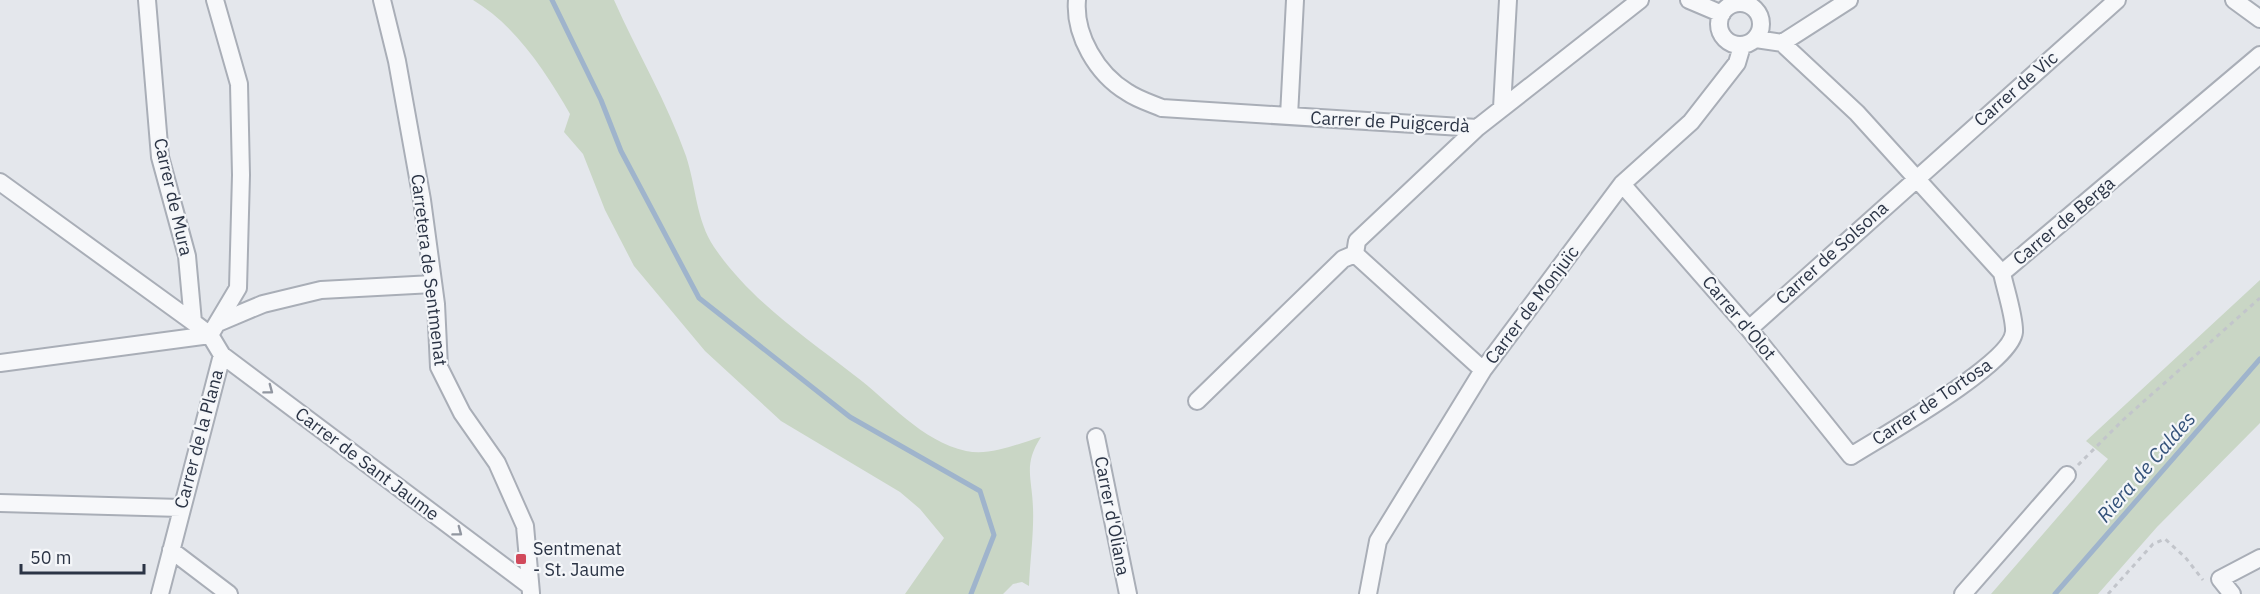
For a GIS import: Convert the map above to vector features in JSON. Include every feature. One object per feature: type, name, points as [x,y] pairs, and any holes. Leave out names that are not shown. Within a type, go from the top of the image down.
[{"type":"street","name":"Carrer de Mura","points":[[147,0],[160,157],[187,256],[193,322]]},
{"type":"street","points":[[0,363],[210,336],[220,322],[238,288],[239,84],[215,0]]},
{"type":"street","name":"Carretera de Sentmenat","points":[[382,0],[399,72],[422,200],[433,284],[439,367],[462,413],[497,463],[525,525],[531,590]]},
{"type":"street","name":"Carrer de Puigcerdà","points":[[1077,0],[1076,13],[1085,45],[1106,75],[1126,92],[1161,108],[1477,128],[1640,0]]},
{"type":"street","points":[[1289,116],[1295,0]]},
{"type":"street","points":[[1502,108],[1508,0]]},
{"type":"street","points":[[1689,0],[1728,7],[1742,3],[1755,9],[1761,22],[1749,42]]},
{"type":"street","points":[[1728,7],[1720,28],[1723,37],[1728,42],[1782,43],[1849,0]]},
{"type":"street","name":"Carrer de Vic","points":[[1915,178],[2117,0]]},
{"type":"street","points":[[2234,0],[2260,19]]},
{"type":"street","name":"Carrer de Monjuïc","points":[[1368,594],[1378,541],[1483,370],[1622,184],[1691,122],[1737,63],[1749,42]]},
{"type":"street","name":"Carrer de Berga","points":[[1782,43],[1857,113],[2002,273],[2260,55]]},
{"type":"street","points":[[1355,254],[1357,241],[1477,128]]},
{"type":"street","name":"Carrer de Solsona","points":[[1749,328],[1915,178]]},
{"type":"street","name":"Carrer de Sant Jaume","points":[[0,182],[193,322],[210,336],[222,355],[531,590]]},
{"type":"street","name":"Carrer d'Olot","points":[[1622,184],[1749,328],[1851,456]]},
{"type":"street","points":[[1355,254],[1483,370]]},
{"type":"street","points":[[1197,401],[1344,259],[1355,254]]},
{"type":"street","name":"Carrer de Tortosa","points":[[1851,456],[1952,393],[2004,352],[2014,333],[2002,273]]},
{"type":"street","points":[[220,322],[263,304],[321,290],[433,284]]},
{"type":"street","name":"Carrer de la Plana","points":[[160,594],[222,355]]},
{"type":"street","name":"Carrer d'Oliana","points":[[1096,437],[1128,594]]},
{"type":"street","points":[[1963,594],[2067,476]]},
{"type":"street","points":[[0,503],[181,508]]},
{"type":"street","points":[[171,550],[229,594]]},
{"type":"street","points":[[2232,594],[2220,579],[2260,558]]},
{"type":"path","points":[[2067,476],[2123,420],[2260,298]]},
{"type":"path","points":[[2108,594],[2153,544],[2165,539],[2185,557],[2207,584],[2220,579]]},
{"type":"green space","points":[[473,0],[614,0],[661,97],[686,156],[703,226],[708,237],[744,284],[797,331],[934,439],[966,451],[985,452],[1004,449],[1041,437],[1030,464],[1033,518],[1029,586],[1022,582],[1013,584],[1003,594],[905,594],[944,538],[920,509],[900,492],[781,421],[705,351],[634,266],[605,210],[583,154],[564,132],[570,114],[551,82],[516,36],[488,10]]},
{"type":"green space","points":[[2260,280],[2260,423],[2157,527],[2098,594],[1991,594],[2108,459],[2086,441]]},
{"type":"waterway","points":[[552,0],[601,100],[621,151],[699,298],[850,417],[980,491],[994,535],[971,594]]},
{"type":"waterway","name":"Riera de Caldes","points":[[2055,594],[2260,359]]},
{"type":"place","name":"Sentmenat - St. Jaume","points":[[521,559]]}]
